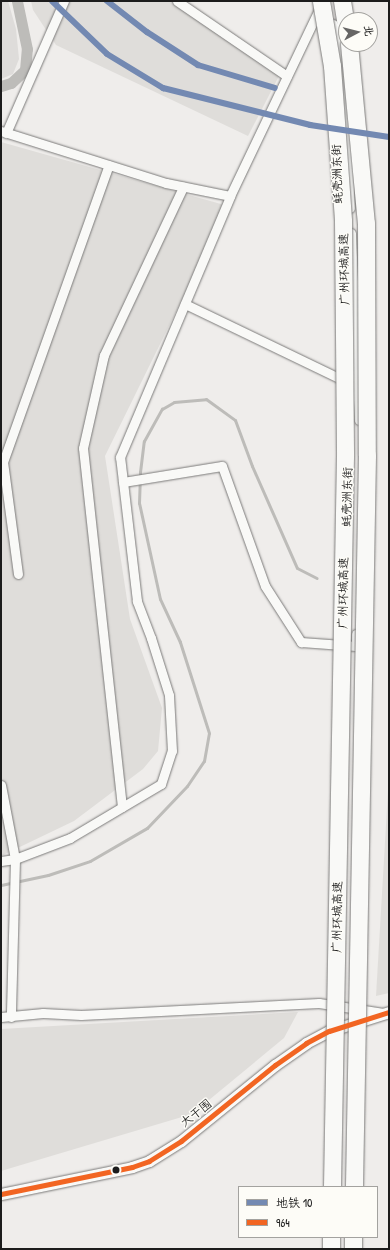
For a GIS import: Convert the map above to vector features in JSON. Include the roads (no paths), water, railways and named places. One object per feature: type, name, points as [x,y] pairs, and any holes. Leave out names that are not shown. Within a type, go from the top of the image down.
[{"type":"highway","name":"广州环城高速","points":[[322,1],[332,66],[343,221],[346,456],[332,1186]]},
{"type":"highway","points":[[342,1],[344,12]]},
{"type":"highway","name":"广州环城高速","points":[[350,52],[366,230],[367,463],[354,1186]]},
{"type":"highway","points":[[331,1238],[331,1249]]},
{"type":"highway","points":[[352,1249],[353,1238]]},
{"type":"street","points":[[64,1],[4,132],[183,187],[230,196]]},
{"type":"street","points":[[177,1],[287,76]]},
{"type":"street","points":[[1,861],[15,862],[70,838],[161,784],[172,751],[169,694],[137,601],[120,458],[230,196],[322,1]]},
{"type":"street","name":"蚝壳洲东街","points":[[123,482],[222,466],[265,586],[301,642],[356,646],[360,451],[345,86],[329,1]]},
{"type":"street","points":[[18,574],[3,462],[109,165]]},
{"type":"street","points":[[122,807],[83,448],[104,355],[183,187]]},
{"type":"street","points":[[184,304],[357,387]]},
{"type":"street","points":[[1,785],[15,862],[11,1017]]},
{"type":"street","points":[[1,1017],[43,1013],[81,1015],[319,1004],[387,1013]]},
{"type":"street","name":"大干围","points":[[1,1194],[119,1170],[149,1161],[162,1155],[275,1065],[306,1043],[329,1031],[387,1013]]},
{"type":"waterway","points":[[1,86],[11,83],[25,70],[27,49],[17,1]]},
{"type":"waterway","points":[[1,885],[48,875],[90,861],[147,828],[187,786],[204,761],[209,733],[180,642],[160,599],[139,503],[140,472],[144,441],[162,409],[174,402],[206,399],[235,420],[252,466],[297,568],[317,578]]},
{"type":"metro line","name":"10","points":[[52,1],[107,54],[163,88],[310,125],[389,137]]},
{"type":"metro line","name":"10","points":[[107,1],[147,32],[198,65],[275,88]]}]
